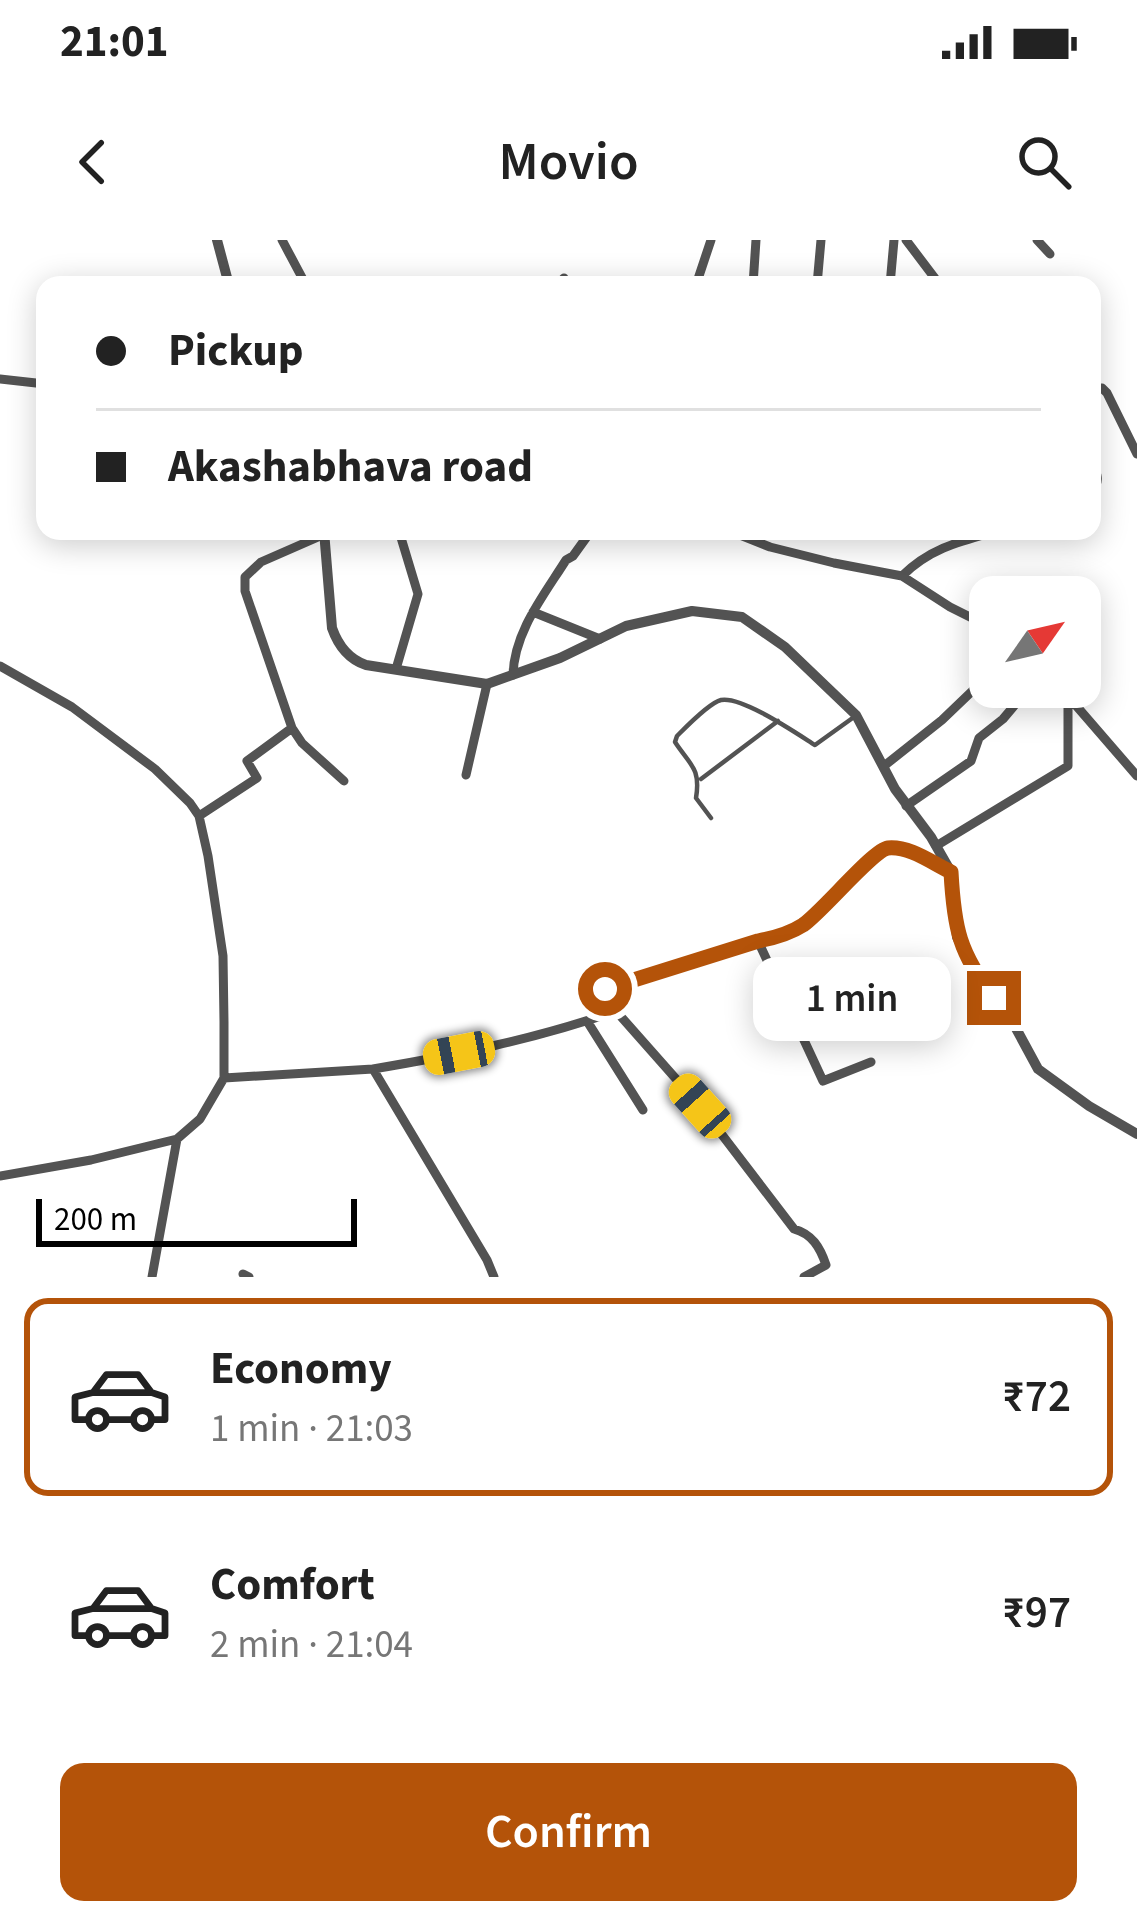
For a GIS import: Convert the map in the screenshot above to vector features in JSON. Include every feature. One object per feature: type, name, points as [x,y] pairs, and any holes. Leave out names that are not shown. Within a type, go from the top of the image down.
[{"type":"street","points":[[217,240],[227,276]]},
{"type":"street","points":[[282,240],[301,276]]},
{"type":"street","points":[[698,276],[711,240]]},
{"type":"street","points":[[754,276],[757,240]]},
{"type":"street","points":[[818,276],[821,240]]},
{"type":"street","points":[[891,276],[894,240]]},
{"type":"street","points":[[906,240],[933,276]]},
{"type":"street","points":[[1037,240],[1050,254]]},
{"type":"street","points":[[0,379],[36,383]]},
{"type":"street","points":[[1101,388],[1137,454]]},
{"type":"street","points":[[309,540],[261,562],[245,577],[245,591],[292,728],[344,781]]},
{"type":"street","points":[[324,540],[329,618],[336,639],[358,663],[487,684],[560,658],[626,626],[692,611],[742,616],[785,647],[856,715],[906,806],[937,846],[951,872],[957,937],[1038,1070],[1137,1134]]},
{"type":"street","points":[[396,669],[418,594],[402,540]]},
{"type":"street","points":[[513,675],[514,654],[533,612],[585,540]]},
{"type":"street","points":[[752,540],[902,576],[969,616]]},
{"type":"street","points":[[902,576],[938,548],[966,540]]},
{"type":"street","points":[[533,612],[600,639]]},
{"type":"street","points":[[0,666],[72,707],[155,769],[199,816],[223,956],[224,1078],[200,1119],[177,1139],[0,1176]]},
{"type":"street","points":[[466,775],[487,684]]},
{"type":"street","points":[[884,766],[969,694]]},
{"type":"street","points":[[906,806],[971,761],[979,738],[1012,708]]},
{"type":"street","points":[[937,846],[1068,766],[1065,708]]},
{"type":"street","points":[[1078,708],[1137,776]]},
{"type":"street","points":[[199,816],[256,778],[247,761],[292,728]]},
{"type":"street","points":[[804,1277],[826,1265],[813,1240],[794,1229],[700,1106],[616,1011],[605,989],[802,926],[875,852],[906,850],[951,872]]},
{"type":"street","points":[[758,941],[823,1081],[871,1062]]},
{"type":"street","points":[[224,1078],[373,1069],[501,1045],[616,1011]]},
{"type":"street","points":[[587,1021],[643,1110]]},
{"type":"street","points":[[373,1069],[494,1277]]},
{"type":"street","points":[[152,1277],[177,1139]]},
{"type":"lane","points":[[711,818],[696,798],[699,780],[675,742],[712,704],[730,701],[815,745],[856,715]]},
{"type":"lane","points":[[699,780],[778,722]]},
{"type":"route","points":[[605,989],[802,926],[875,852],[888,848],[906,850],[951,872],[957,937],[994,998]]}]
